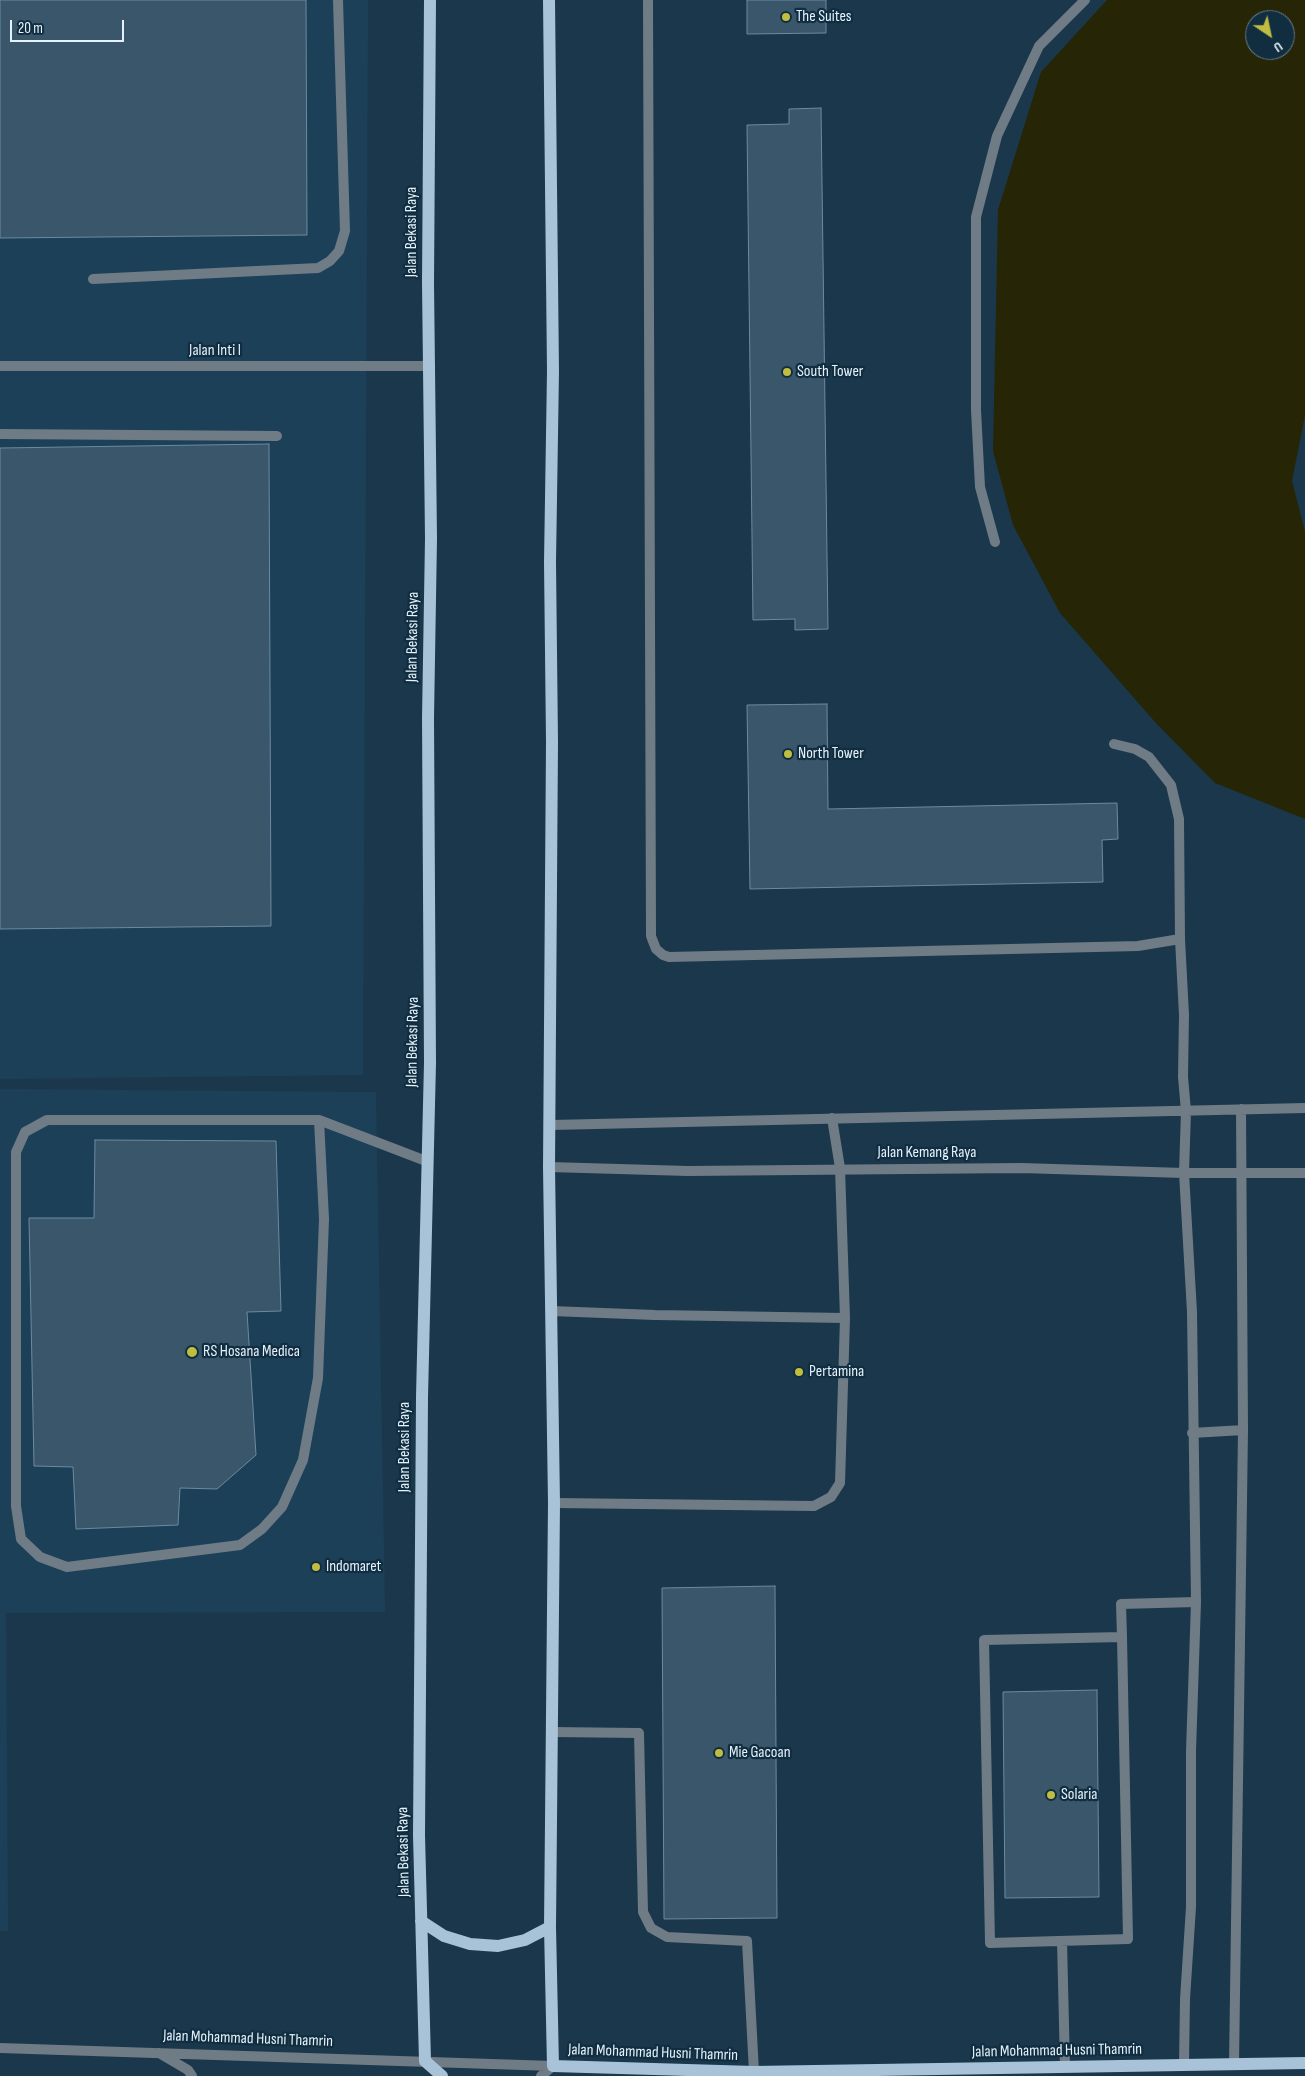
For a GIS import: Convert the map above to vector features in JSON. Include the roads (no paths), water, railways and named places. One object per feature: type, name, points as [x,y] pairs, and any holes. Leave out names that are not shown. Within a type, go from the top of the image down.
[{"type":"main road","name":"Jalan Bekasi Raya","points":[[425,2061],[419,1835],[422,1397],[426,1161],[430,1054],[428,718],[431,539],[430,0]]},
{"type":"main road","points":[[549,0],[553,371],[550,562],[552,742],[551,1125],[549,1167],[554,1503],[550,1927],[553,2066]]},
{"type":"main road","points":[[421,1921],[444,1936],[470,1944],[498,1946],[525,1940],[550,1927]]},
{"type":"main road","points":[[425,2061],[442,2076]]},
{"type":"main road","name":"Jalan Mohammad Husni Thamrin","points":[[553,2066],[780,2074],[1305,2063]]},
{"type":"street","points":[[93,279],[318,268],[330,261],[339,252],[345,232],[338,0]]},
{"type":"street","points":[[648,0],[651,936],[656,950],[669,957],[1138,946],[1180,939]]},
{"type":"street","points":[[995,542],[980,487],[976,410],[976,217],[996,136],[1040,46],[1084,0]]},
{"type":"street","name":"Jalan Inti I","points":[[0,366],[430,366]]},
{"type":"street","points":[[0,434],[278,436]]},
{"type":"street","points":[[1114,744],[1135,749],[1149,757],[1171,785],[1179,818],[1180,939],[1184,1015],[1183,1077],[1186,1111],[1184,1173],[1192,1312],[1192,1433],[1196,1602],[1191,1751],[1191,1907],[1185,1999],[1184,2065]]},
{"type":"street","points":[[1234,2064],[1243,1430],[1243,1173],[1241,1108]]},
{"type":"street","points":[[551,1125],[1305,1108]]},
{"type":"street","points":[[554,1503],[814,1506],[824,1503],[831,1497],[840,1483],[845,1318],[840,1168],[832,1118]]},
{"type":"street","points":[[319,1120],[324,1219],[318,1378],[303,1460],[282,1507],[262,1529],[240,1545],[67,1567],[40,1557],[21,1539],[16,1506],[16,1152],[25,1132],[47,1120],[319,1120],[426,1161]]},
{"type":"street","name":"Jalan Kemang Raya","points":[[549,1167],[688,1171],[840,1168],[922,1170],[1021,1168],[1184,1173],[1305,1173]]},
{"type":"street","points":[[551,1310],[655,1315],[845,1318]]},
{"type":"street","points":[[1192,1433],[1243,1430]]},
{"type":"street","points":[[1122,1636],[984,1640],[990,1943],[1128,1939],[1122,1636],[1121,1604],[1196,1602]]},
{"type":"street","points":[[551,1732],[639,1733],[643,1912],[652,1928],[667,1937],[747,1941],[754,2072]]},
{"type":"street","points":[[1062,1941],[1065,2067]]},
{"type":"street","name":"Jalan Mohammad Husni Thamrin","points":[[0,2048],[553,2066]]},
{"type":"street","points":[[158,2052],[188,2070],[192,2076]]},
{"type":"street","points":[[541,2076],[553,2066]]},
{"type":"place","name":"The Suites","points":[[786,17]]},
{"type":"place","name":"South Tower","points":[[787,372]]},
{"type":"place","name":"North Tower","points":[[788,754]]},
{"type":"place","name":"RS Hosana Medica","points":[[192,1352]]},
{"type":"place","name":"Pertamina","points":[[799,1372]]},
{"type":"place","name":"Indomaret","points":[[316,1567]]},
{"type":"place","name":"Mie Gacoan","points":[[719,1753]]},
{"type":"place","name":"Solaria","points":[[1051,1795]]}]
